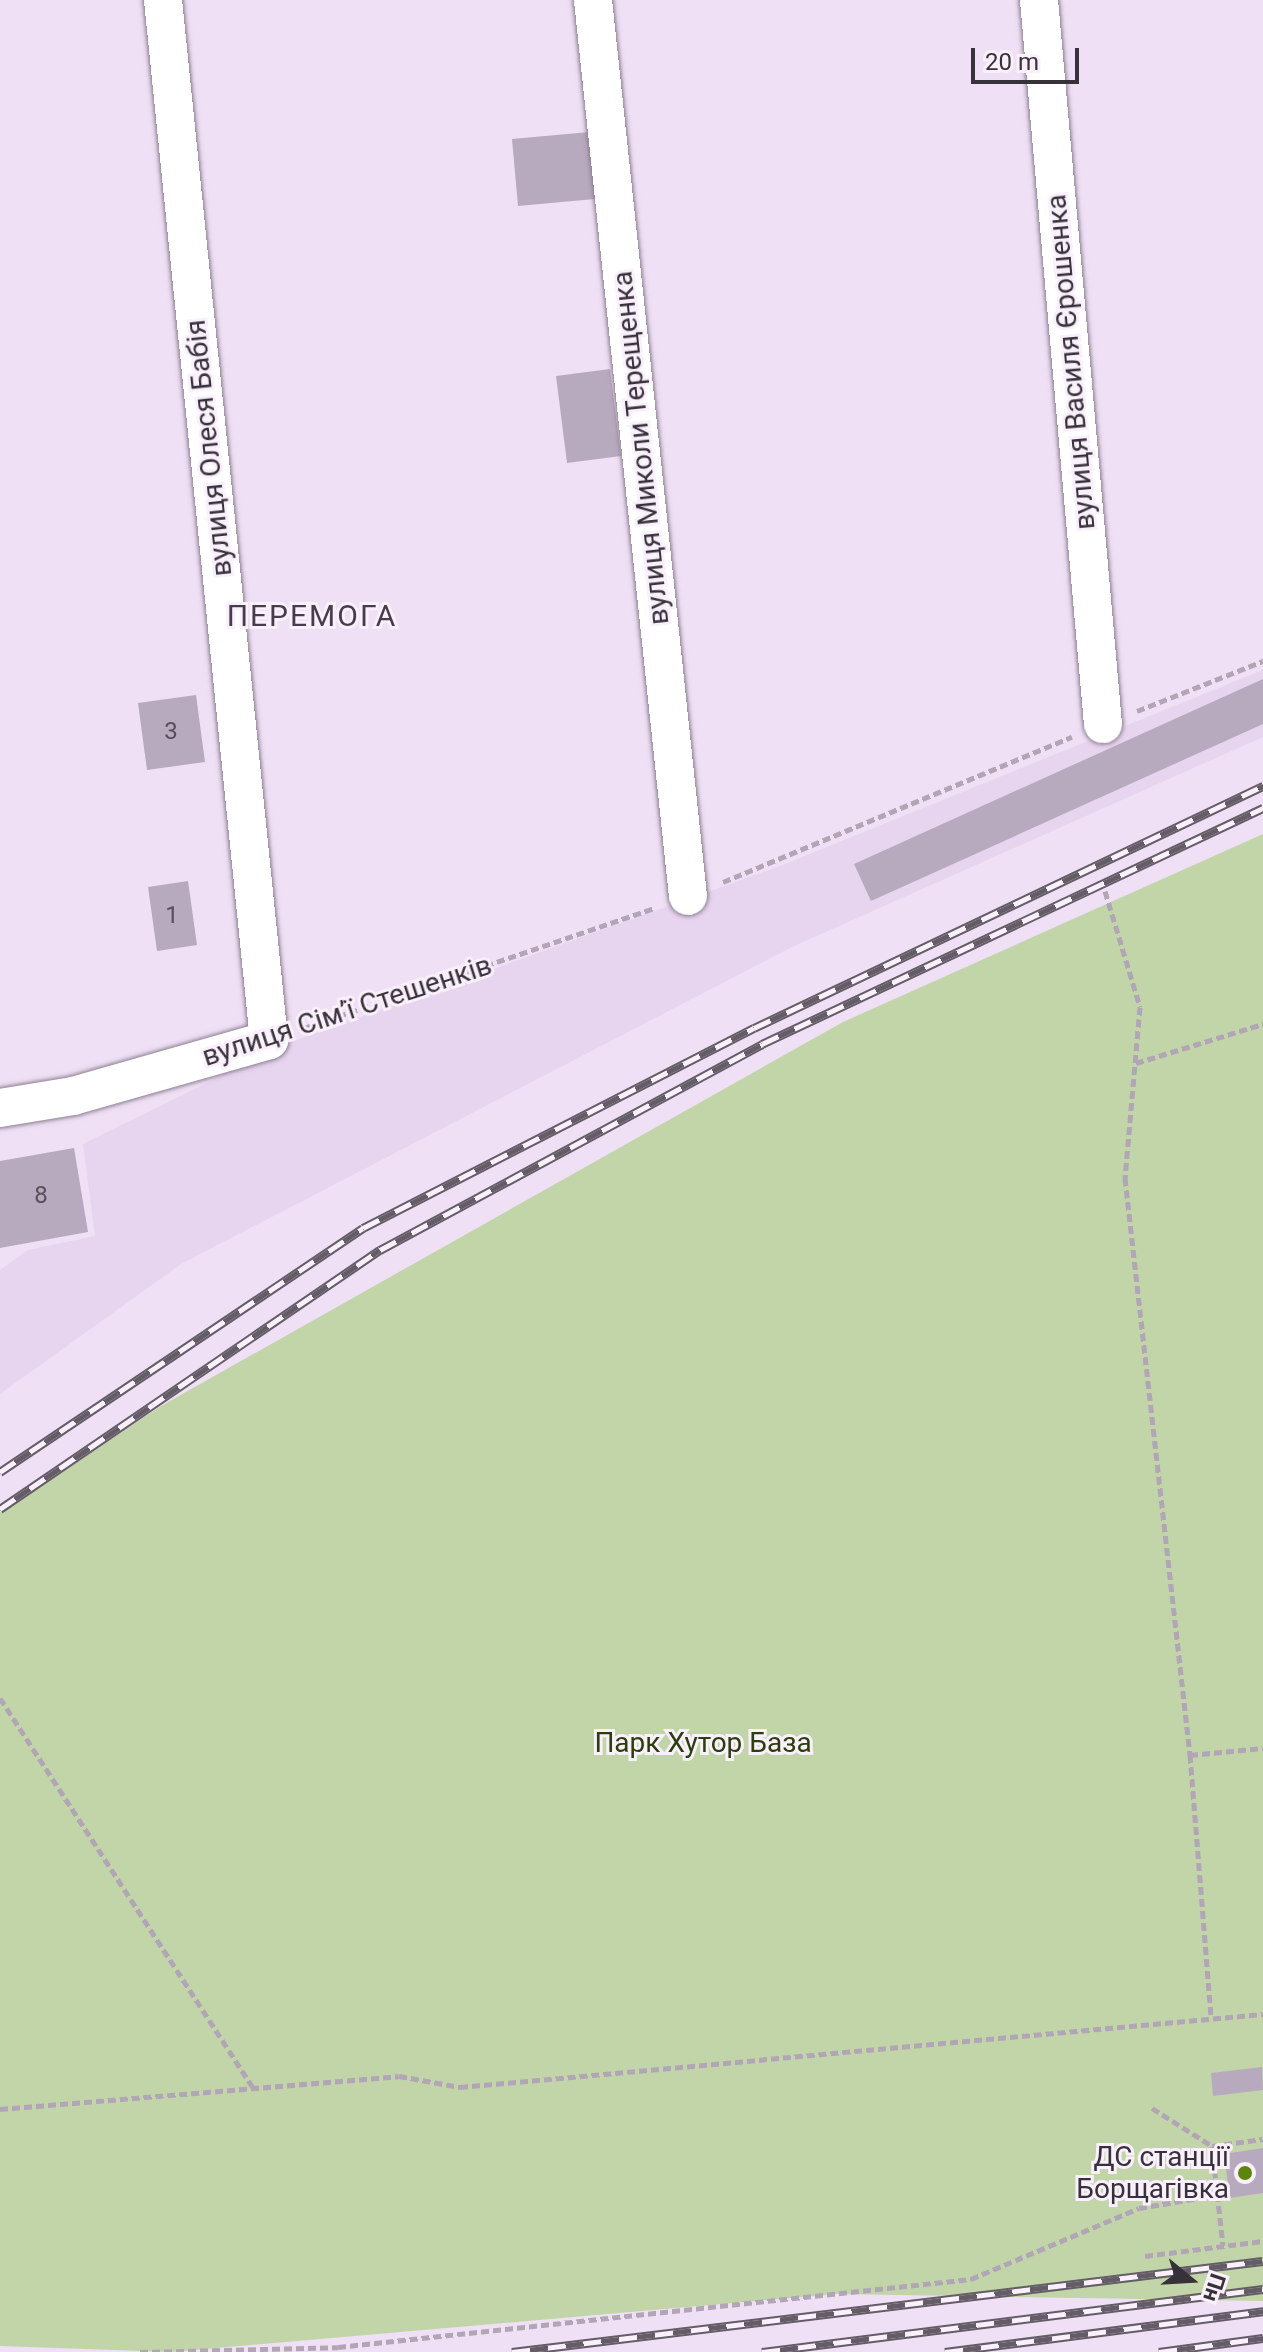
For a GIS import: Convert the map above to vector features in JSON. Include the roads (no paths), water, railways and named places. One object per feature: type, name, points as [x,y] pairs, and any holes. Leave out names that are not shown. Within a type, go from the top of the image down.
[{"type":"street","name":"вулиця Олеся Бабія","points":[[163,0],[269,1040]]},
{"type":"street","name":"вулиця Миколи Терещенка","points":[[593,0],[688,896]]},
{"type":"street","name":"вулиця Василя Єрошенка","points":[[1039,0],[1103,724]]},
{"type":"street","name":"вулиця Сімʼї Стешенків","points":[[0,1108],[73,1096],[269,1040]]},
{"type":"railway","points":[[0,1472],[363,1228],[754,1028],[1263,786]]},
{"type":"railway","points":[[0,1509],[380,1250],[762,1044],[1263,808]]},
{"type":"railway","points":[[512,2352],[1263,2261]]},
{"type":"railway","points":[[762,2352],[1263,2289]]},
{"type":"railway","points":[[945,2352],[1263,2311]]},
{"type":"railway","points":[[1159,2352],[1263,2338]]},
{"type":"place","name":"ДС станції Борщагівка","points":[[1245,2173]]},
{"type":"district","name":"ПЕРЕМОГА","points":[[312,616]]},
{"type":"park label","name":"Парк Хутор База","points":[[703,1743]]}]
